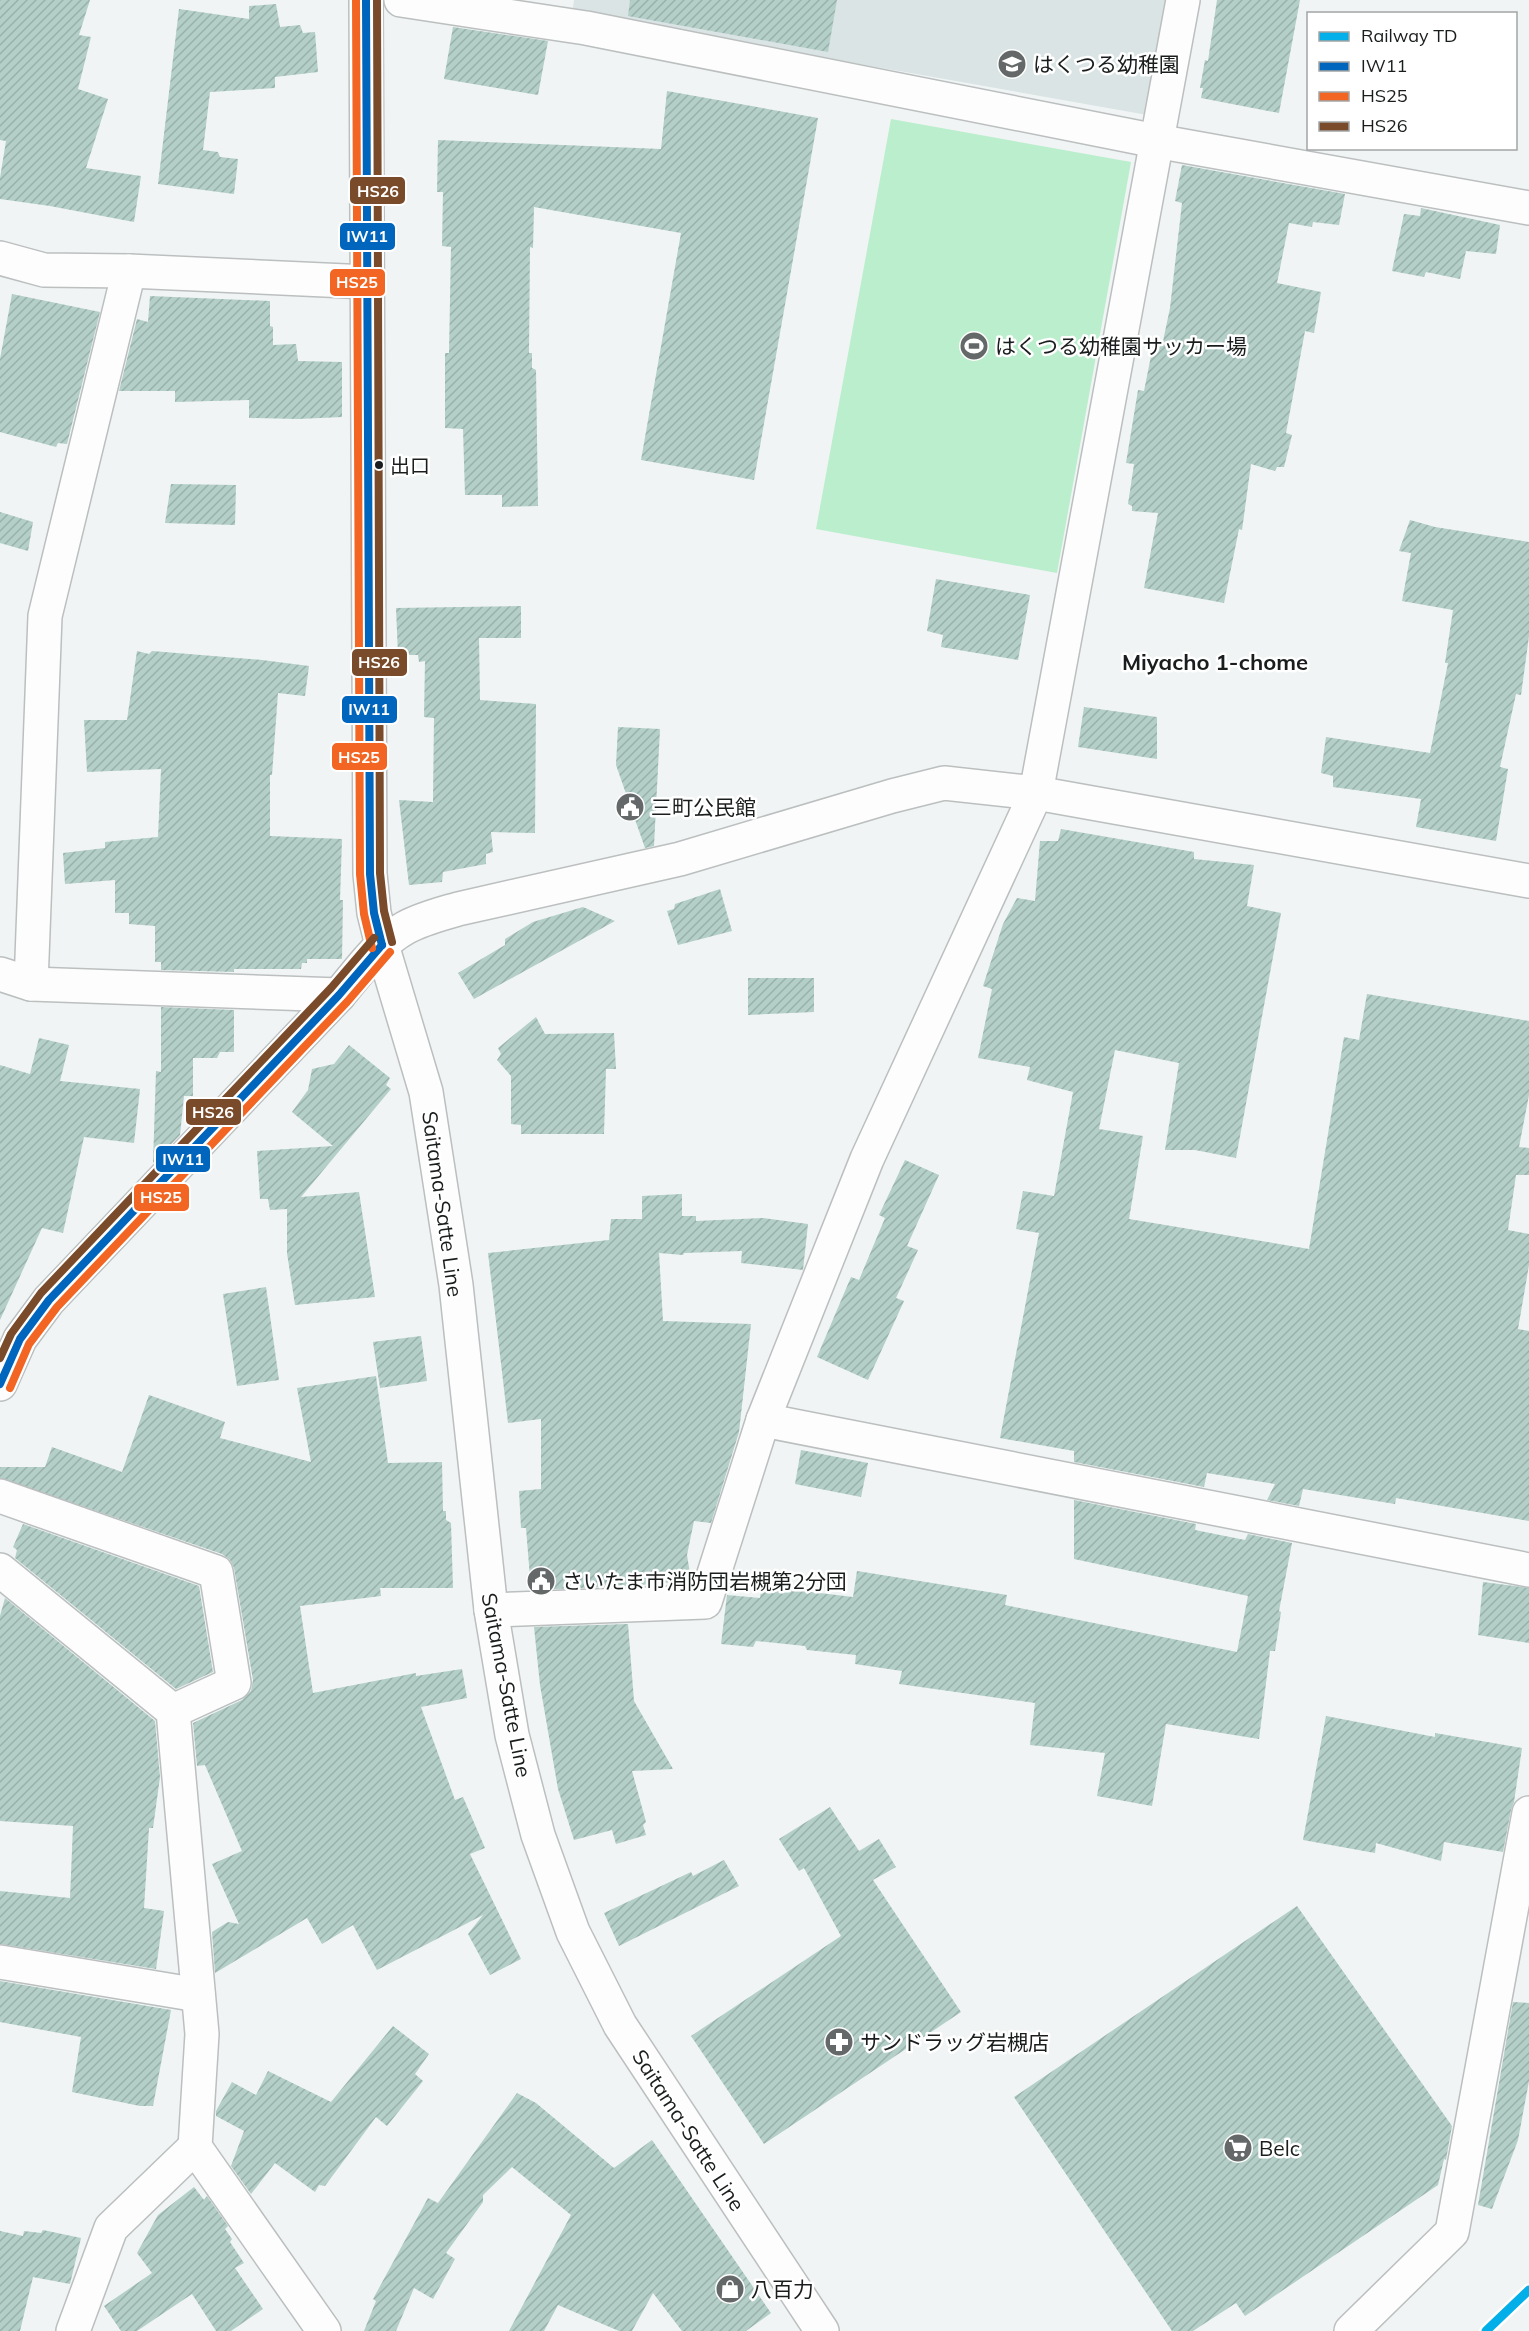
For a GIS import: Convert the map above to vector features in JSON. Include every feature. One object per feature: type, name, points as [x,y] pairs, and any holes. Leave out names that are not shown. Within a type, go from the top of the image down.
[{"type":"street","name":"Saitama-Satte Line","points":[[366,0],[370,874],[374,913],[426,1092],[442,1181],[456,1285],[491,1610],[512,1735],[538,1835],[573,1932],[620,2025],[822,2331]]},
{"type":"street","points":[[401,0],[586,28],[1156,141],[1529,208]]},
{"type":"street","points":[[491,1610],[705,1602],[763,1420],[867,1159],[1036,793],[1183,0]]},
{"type":"street","points":[[0,258],[44,270],[129,271],[368,282]]},
{"type":"street","points":[[31,984],[45,616],[129,271]]},
{"type":"street","points":[[0,1384],[10,1334],[49,1300],[339,995],[382,945],[405,928],[459,909],[680,859],[892,796],[944,783],[1036,793],[1529,881]]},
{"type":"street","points":[[0,974],[31,984],[339,995]]},
{"type":"street","points":[[763,1420],[1529,1570]]},
{"type":"street","points":[[0,1497],[216,1572],[234,1683],[173,1711]]},
{"type":"street","points":[[0,1570],[173,1711],[202,2034],[195,2147],[324,2331]]},
{"type":"street","points":[[1351,2331],[1452,2232],[1529,1813]]},
{"type":"street","points":[[0,1962],[198,1995]]},
{"type":"street","points":[[73,2331],[111,2228],[195,2147]]},
{"type":"shaded area","name":"はくつる幼稚園","points":[[574,0],[1174,0],[1153,116],[572,13]]},
{"type":"green space","name":"はくつる幼稚園サッカー場","points":[[891,119],[1131,162],[1057,573],[816,529]]},
{"type":"building","points":[[0,0],[90,0],[79,35],[91,37],[78,89],[108,99],[86,168],[141,176],[134,222],[0,199],[0,178],[6,141],[0,140]]},
{"type":"building","points":[[630,0],[837,0],[828,52],[628,16]]},
{"type":"building","points":[[1217,0],[1300,0],[1279,113],[1201,98],[1203,88],[1200,88],[1205,60],[1208,61]]},
{"type":"building","points":[[276,4],[280,27],[300,25],[303,33],[315,32],[318,72],[275,77],[275,88],[210,92],[203,150],[218,152],[220,157],[238,159],[234,194],[158,184],[179,9],[249,19],[249,6]]},
{"type":"building","points":[[453,27],[548,41],[538,95],[444,79]]},
{"type":"building","points":[[667,91],[818,118],[754,480],[641,460],[681,233],[534,207],[533,248],[530,247],[529,353],[532,353],[532,368],[536,370],[538,506],[502,507],[502,495],[465,495],[463,429],[445,428],[445,353],[449,353],[451,247],[442,246],[443,192],[437,192],[438,140],[661,149]]},
{"type":"building","points":[[1182,165],[1345,194],[1339,225],[1313,222],[1312,227],[1289,223],[1277,283],[1321,292],[1314,333],[1305,331],[1286,433],[1292,435],[1284,467],[1277,467],[1275,471],[1251,464],[1242,530],[1239,529],[1224,603],[1144,588],[1158,513],[1132,511],[1132,506],[1128,504],[1134,464],[1126,463],[1138,390],[1144,391],[1153,346],[1162,346],[1170,308],[1182,203],[1175,201]]},
{"type":"building","points":[[1421,208],[1500,225],[1496,254],[1466,251],[1460,279],[1426,272],[1424,277],[1392,271],[1404,214],[1420,216]]},
{"type":"building","points":[[12,294],[100,312],[67,444],[58,443],[56,447],[0,432],[0,359]]},
{"type":"building","points":[[150,296],[270,301],[273,345],[296,344],[298,361],[342,362],[342,417],[249,418],[249,400],[175,402],[175,391],[119,391],[137,319],[148,322]]},
{"type":"building","points":[[171,484],[236,485],[235,525],[165,523]]},
{"type":"building","points":[[0,512],[33,522],[28,551],[0,543]]},
{"type":"building","points":[[1410,520],[1435,527],[1529,542],[1529,636],[1521,695],[1516,694],[1500,767],[1508,769],[1496,841],[1416,827],[1421,799],[1333,787],[1333,776],[1321,773],[1326,737],[1430,753],[1448,663],[1445,663],[1453,610],[1402,601],[1411,553],[1399,551]]},
{"type":"building","points":[[936,579],[1030,595],[1018,660],[941,647],[943,635],[927,631]]},
{"type":"building","points":[[521,606],[521,638],[479,638],[480,700],[536,704],[535,833],[491,832],[493,852],[486,854],[486,864],[443,872],[442,882],[409,885],[399,800],[433,802],[434,718],[424,717],[425,661],[419,662],[418,655],[398,655],[396,608]]},
{"type":"building","points":[[137,651],[149,654],[152,651],[309,666],[305,696],[278,693],[272,775],[270,775],[270,836],[342,839],[340,900],[343,900],[342,959],[307,959],[307,963],[302,963],[301,969],[234,969],[234,972],[161,970],[161,962],[155,962],[155,926],[129,924],[129,913],[115,913],[115,880],[65,884],[63,853],[105,848],[105,842],[158,837],[161,769],[87,772],[84,720],[127,720]]},
{"type":"building","points":[[1084,707],[1157,717],[1157,759],[1078,747]]},
{"type":"building","points":[[618,727],[660,729],[654,846],[645,848],[616,765]]},
{"type":"building","points":[[1061,829],[1194,852],[1194,859],[1254,865],[1247,906],[1281,913],[1236,1158],[1195,1150],[1165,1150],[1179,1063],[1115,1050],[1099,1129],[1143,1136],[1129,1219],[1309,1249],[1344,1037],[1359,1040],[1367,994],[1529,1021],[1529,1095],[1519,1147],[1529,1148],[1529,1175],[1516,1175],[1508,1230],[1529,1234],[1529,1265],[1518,1329],[1529,1331],[1529,1521],[1396,1498],[1395,1504],[1303,1489],[1299,1506],[1267,1500],[1275,1484],[1207,1473],[1204,1487],[1074,1462],[1074,1451],[1000,1438],[1039,1233],[1016,1229],[1023,1191],[1054,1196],[1073,1092],[1027,1080],[1030,1067],[978,1058],[992,989],[983,986],[1003,924],[1017,898],[1035,901],[1040,841],[1058,841]]},
{"type":"building","points":[[720,889],[732,931],[678,945],[667,911],[674,909],[675,904]]},
{"type":"building","points":[[583,907],[615,921],[474,999],[458,973],[505,945],[505,939],[533,922]]},
{"type":"building","points":[[748,978],[814,978],[814,1012],[748,1015]]},
{"type":"building","points":[[161,1007],[234,1010],[234,1052],[220,1052],[217,1058],[193,1058],[193,1096],[184,1096],[180,1135],[153,1163],[156,1071],[161,1072]]},
{"type":"building","points":[[536,1017],[545,1034],[614,1033],[616,1069],[606,1069],[604,1134],[521,1134],[521,1125],[511,1124],[511,1076],[497,1060],[501,1054],[498,1048]]},
{"type":"building","points":[[39,1038],[69,1045],[60,1081],[140,1089],[134,1143],[84,1137],[63,1233],[42,1228],[0,1320],[0,1065],[30,1074]]},
{"type":"building","points":[[349,1045],[390,1078],[386,1085],[391,1089],[301,1197],[359,1192],[375,1297],[295,1305],[287,1253],[287,1209],[270,1210],[268,1199],[260,1199],[257,1151],[333,1146],[292,1112],[308,1090],[312,1069],[334,1064]]},
{"type":"building","points":[[905,1160],[939,1175],[907,1246],[918,1250],[896,1298],[904,1301],[868,1380],[817,1357],[851,1277],[859,1280],[885,1218],[879,1215]]},
{"type":"building","points":[[682,1194],[682,1216],[696,1216],[696,1221],[763,1218],[808,1224],[803,1270],[741,1263],[742,1251],[684,1253],[683,1255],[659,1253],[663,1321],[751,1324],[739,1432],[711,1523],[694,1521],[687,1555],[691,1580],[631,1586],[531,1590],[526,1528],[521,1528],[519,1491],[541,1489],[541,1419],[508,1423],[488,1253],[609,1240],[611,1219],[642,1219],[642,1196]]},
{"type":"building","points":[[266,1287],[279,1380],[237,1386],[223,1294]]},
{"type":"building","points":[[421,1336],[427,1381],[380,1388],[373,1342]]},
{"type":"building","points":[[376,1376],[388,1463],[442,1462],[443,1511],[446,1511],[446,1520],[451,1523],[453,1588],[380,1588],[381,1596],[300,1606],[313,1693],[416,1673],[416,1676],[462,1669],[467,1698],[421,1707],[455,1800],[463,1797],[485,1848],[470,1854],[521,1959],[490,1975],[468,1934],[483,1915],[377,1970],[353,1925],[322,1944],[307,1918],[215,1973],[212,1932],[228,1922],[239,1924],[212,1864],[242,1851],[205,1765],[197,1766],[193,1723],[242,1700],[251,1691],[253,1680],[234,1568],[230,1560],[222,1554],[0,1478],[0,1467],[45,1467],[52,1447],[122,1472],[149,1395],[225,1422],[220,1438],[311,1462],[297,1388]]},
{"type":"building","points":[[801,1450],[868,1463],[861,1497],[795,1484]]},
{"type":"building","points":[[1074,1500],[1196,1524],[1195,1530],[1245,1540],[1248,1534],[1292,1543],[1279,1611],[1281,1612],[1275,1651],[1270,1651],[1259,1739],[1166,1724],[1152,1806],[1097,1796],[1105,1753],[1030,1745],[1035,1703],[899,1684],[902,1671],[855,1664],[856,1655],[807,1650],[805,1646],[756,1641],[753,1647],[721,1644],[727,1595],[760,1598],[762,1586],[853,1597],[857,1571],[1007,1595],[1005,1605],[1237,1652],[1248,1596],[1074,1559]]},
{"type":"building","points":[[23,1524],[199,1586],[213,1672],[176,1689],[15,1558],[17,1550],[13,1547]]},
{"type":"building","points":[[1483,1582],[1529,1588],[1529,1643],[1478,1635]]},
{"type":"building","points":[[5,1598],[155,1721],[160,1777],[153,1828],[149,1828],[144,1908],[164,1911],[156,1969],[0,1944],[0,1891],[70,1898],[73,1826],[0,1821],[0,1616]]},
{"type":"building","points":[[628,1624],[634,1701],[673,1769],[632,1771],[646,1822],[643,1825],[646,1835],[616,1844],[612,1830],[574,1840],[558,1789],[540,1685],[534,1627]]},
{"type":"building","points":[[1326,1716],[1435,1737],[1435,1733],[1522,1748],[1514,1802],[1503,1852],[1444,1842],[1441,1861],[1376,1843],[1375,1853],[1303,1840]]},
{"type":"building","points":[[830,1807],[859,1851],[879,1839],[896,1867],[873,1880],[961,2012],[764,2144],[691,2036],[841,1936],[804,1868],[799,1871],[779,1839]]},
{"type":"building","points":[[724,1860],[739,1886],[619,1946],[604,1913],[691,1872],[693,1876]]},
{"type":"building","points":[[1297,1906],[1452,2126],[1446,2160],[1444,2159],[1438,2185],[1245,2316],[1236,2303],[1193,2331],[1172,2331],[1014,2097]]},
{"type":"building","points":[[0,1981],[171,2010],[153,2106],[140,2106],[72,2092],[81,2037],[0,2022]]},
{"type":"building","points":[[1513,2002],[1529,2003],[1529,2081],[1518,2140],[1492,2209],[1478,2205]]},
{"type":"building","points":[[393,2026],[429,2054],[415,2074],[423,2081],[387,2126],[376,2117],[325,2186],[319,2185],[315,2192],[275,2163],[251,2194],[231,2166],[244,2131],[216,2116],[216,2111],[232,2082],[256,2095],[268,2071],[331,2102]]},
{"type":"building","points":[[517,2093],[536,2103],[614,2168],[652,2140],[771,2313],[746,2331],[682,2331],[653,2293],[632,2331],[619,2331],[558,2305],[544,2331],[509,2331],[571,2215],[512,2167],[483,2195],[483,2202],[446,2253],[455,2259],[433,2299],[414,2288],[396,2331],[364,2331],[376,2301],[373,2299],[428,2198],[438,2203]]},
{"type":"building","points":[[194,2187],[204,2200],[207,2196],[228,2226],[225,2229],[232,2239],[230,2242],[244,2263],[235,2268],[263,2309],[231,2331],[216,2331],[192,2294],[137,2331],[121,2331],[104,2306],[152,2273],[137,2253],[158,2215]]},
{"type":"building","points":[[43,2230],[81,2238],[70,2284],[33,2277],[20,2331],[0,2331],[0,2231],[23,2236],[24,2231],[41,2233]]},
{"type":"rail line","name":"TD","points":[[1486,2331],[1529,2290]]},
{"type":"transit line","name":"HS25","points":[[356,0],[360,874],[364,914],[372,948]]},
{"type":"transit line","name":"IW11","points":[[366,0],[370,874],[374,913],[382,945]]},
{"type":"transit line","name":"HS26","points":[[377,0],[380,873],[384,911],[392,942]]},
{"type":"transit line","name":"HS26","points":[[0,1358],[11,1334],[41,1293],[331,988],[374,938]]},
{"type":"transit line","name":"IW11","points":[[0,1384],[20,1339],[49,1300],[339,995],[382,945]]},
{"type":"transit line","name":"HS25","points":[[10,1388],[29,1344],[57,1307],[347,1002],[390,952]]},
{"type":"place","name":"はくつる幼稚園","points":[[1012,64]]},
{"type":"place","name":"はくつる幼稚園サッカー場","points":[[974,346]]},
{"type":"place","name":"出口","points":[[379,465]]},
{"type":"place","name":"三町公民館","points":[[630,807]]},
{"type":"place","name":"さいたま市消防団岩槻第2分団","points":[[541,1581]]},
{"type":"place","name":"サンドラッグ岩槻店","points":[[839,2042]]},
{"type":"place","name":"Belc","points":[[1238,2148]]},
{"type":"place","name":"八百力","points":[[730,2289]]},
{"type":"district","name":"Miyacho 1-chome","points":[[1215,662]]}]
